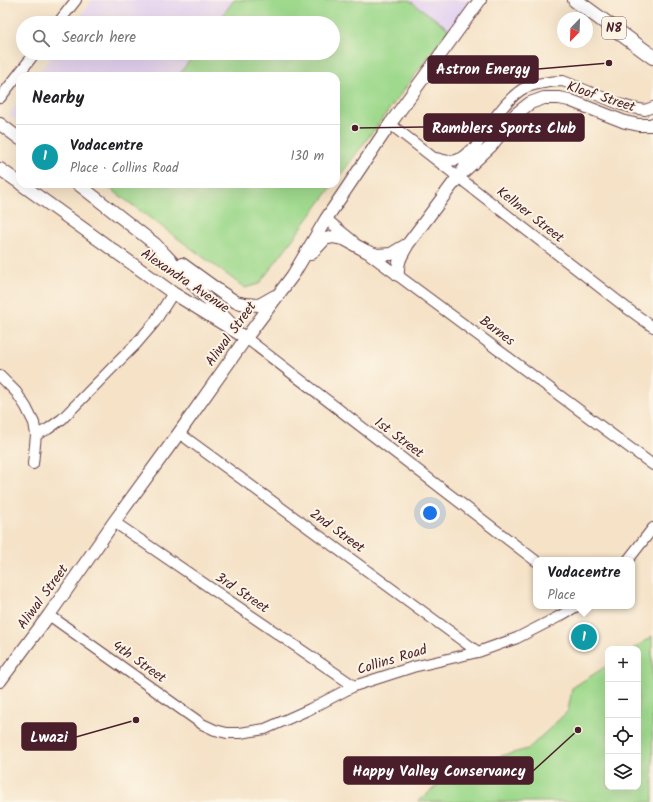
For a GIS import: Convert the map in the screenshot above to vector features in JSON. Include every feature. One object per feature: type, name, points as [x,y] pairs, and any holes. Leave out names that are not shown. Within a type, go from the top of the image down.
[{"type":"highway","name":"N8","points":[[576,0],[653,57]]},
{"type":"main road","name":"Aliwal Street","points":[[0,681],[279,294],[293,274],[326,219],[390,124],[480,0]]},
{"type":"main road","name":"Kloof Street","points":[[458,177],[491,146],[516,114],[530,103],[544,98],[569,100],[625,122],[639,125],[653,124]]},
{"type":"main road","points":[[0,124],[16,136]]},
{"type":"main road","name":"Alexandra Avenue","points":[[0,169],[16,181]]},
{"type":"main road","points":[[398,275],[398,266],[408,244],[458,177]]},
{"type":"main road","name":"Alexandra Avenue","points":[[26,188],[173,293],[246,338]]},
{"type":"main road","name":"Alexandra Avenue","points":[[83,188],[155,244],[246,338]]},
{"type":"main road","points":[[293,274],[325,239],[334,237],[344,239],[366,251],[378,255],[391,254],[408,244]]},
{"type":"main road","points":[[155,244],[236,302],[259,305],[279,294]]},
{"type":"street","points":[[63,16],[76,0]]},
{"type":"street","points":[[20,72],[30,60]]},
{"type":"street","points":[[0,98],[16,77]]},
{"type":"street","name":"Kloof Street","points":[[458,177],[479,141],[501,110],[522,90],[534,85],[554,81],[564,81],[619,104],[645,110],[653,108]]},
{"type":"street","name":"Kellner Street","points":[[390,124],[653,327]]},
{"type":"street","points":[[432,157],[447,162],[454,162],[465,155],[479,141]]},
{"type":"street","name":"Barnes","points":[[326,219],[366,251],[653,465]]},
{"type":"street","points":[[36,435],[62,419],[136,344],[154,323],[173,293]]},
{"type":"street","name":"1st Street","points":[[246,338],[533,559]]},
{"type":"street","points":[[0,376],[16,392],[34,423],[36,435],[33,464]]},
{"type":"street","name":"2nd Street","points":[[179,433],[478,652]]},
{"type":"street","name":"3rd Street","points":[[114,522],[354,686]]},
{"type":"street","points":[[630,557],[653,528]]},
{"type":"street","name":"Collins Road","points":[[215,730],[228,733],[240,733],[265,728],[310,709],[354,686],[413,667],[478,652],[517,638],[572,609]]},
{"type":"street","name":"4th Street","points":[[49,615],[202,724],[215,730]]},
{"type":"shaded area","points":[[92,0],[234,0],[222,16],[81,16]]},
{"type":"shaded area","points":[[409,0],[470,0],[449,29]]},
{"type":"shaded area","points":[[49,60],[190,60],[181,72],[40,72]]},
{"type":"shaded area","points":[[16,105],[16,120],[9,115]]},
{"type":"green space","points":[[234,0],[409,0],[449,29],[340,176],[340,72],[181,72],[190,60],[340,60],[340,16],[222,16]]},
{"type":"green space","points":[[109,188],[331,188],[259,284],[245,288]]},
{"type":"green space","points":[[652,636],[653,802],[418,802],[458,767],[528,749],[568,711],[572,688],[605,667],[605,790],[641,790],[641,646],[637,646]]},
{"type":"place","name":"Astron Energy","points":[[609,63]]},
{"type":"place","name":"Ramblers Sports Club","points":[[355,128]]},
{"type":"place","name":"Vodacentre","points":[[584,637]]},
{"type":"place","name":"Lwazi","points":[[136,720]]},
{"type":"place","name":"Happy Valley Conservancy","points":[[578,730]]}]
